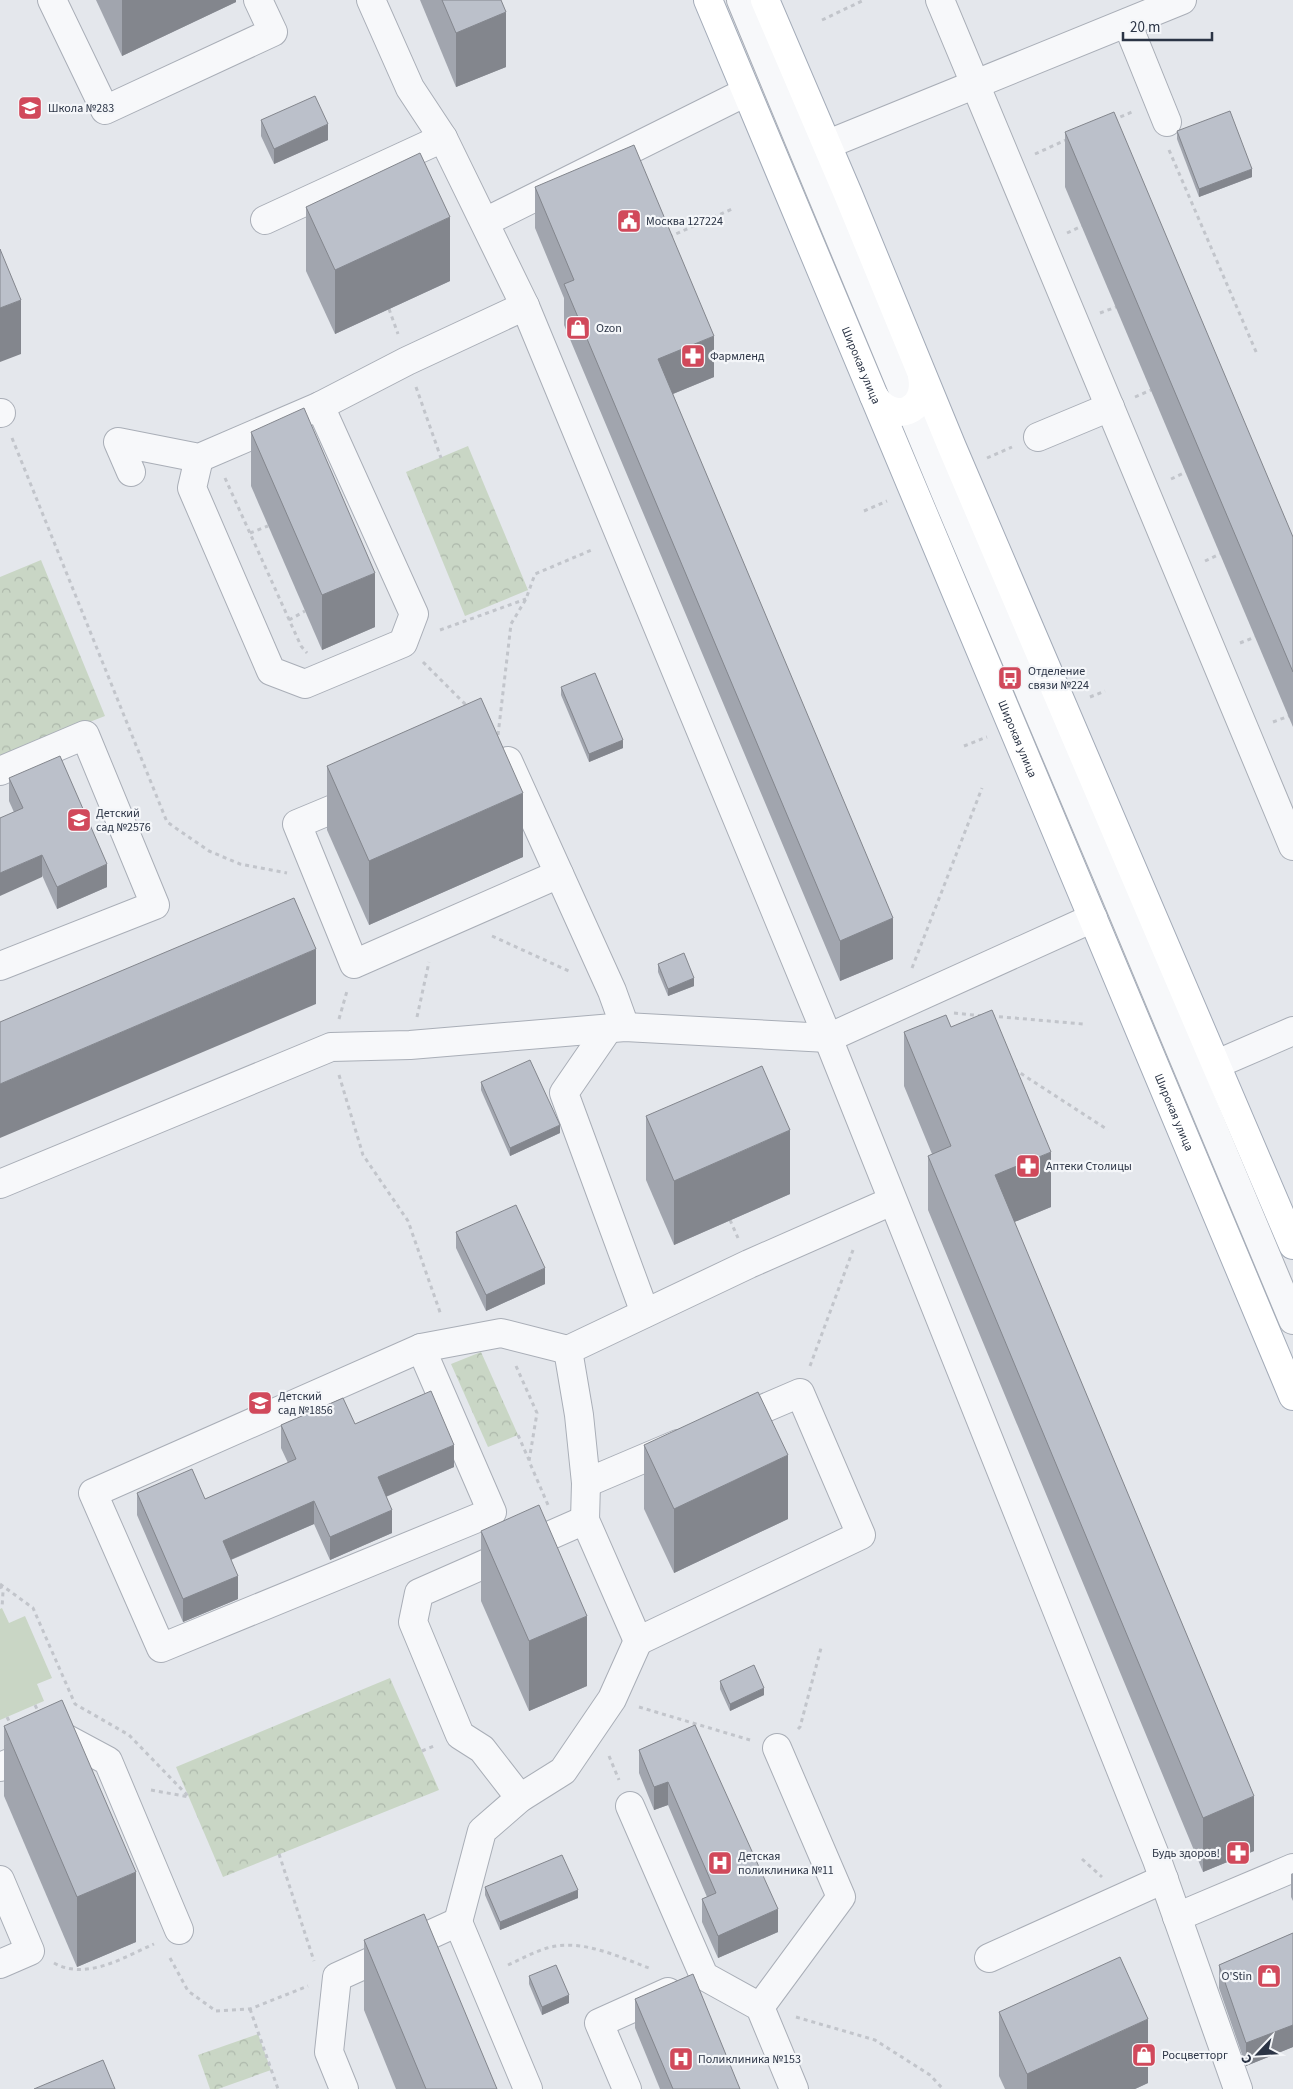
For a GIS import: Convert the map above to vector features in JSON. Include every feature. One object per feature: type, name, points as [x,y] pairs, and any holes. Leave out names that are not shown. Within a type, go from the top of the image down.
[{"type":"main road","name":"Широкая улица","points":[[708,0],[1293,1396]]},
{"type":"main road","points":[[765,0],[922,376],[1293,1245]]},
{"type":"main road","points":[[874,396],[879,404],[887,410],[898,412],[911,409],[922,396],[924,386],[922,376]]},
{"type":"street","points":[[52,0],[105,110],[273,32],[258,0]]},
{"type":"street","points":[[371,0],[410,88],[443,138],[485,222],[524,306],[621,538],[828,1038],[1164,1879],[1238,2089]]},
{"type":"street","points":[[742,0],[911,409],[1293,1320]]},
{"type":"street","points":[[940,0],[1293,846]]},
{"type":"street","points":[[826,145],[1182,0]]},
{"type":"street","points":[[1126,22],[1163,111]]},
{"type":"street","points":[[485,222],[746,92]]},
{"type":"street","points":[[265,220],[443,138]]},
{"type":"street","points":[[131,472],[118,442],[199,458],[320,406],[407,361],[524,306]]},
{"type":"street","points":[[199,458],[192,488],[271,671],[305,684],[403,643],[414,614],[320,406]]},
{"type":"street","points":[[1038,437],[1110,407]]},
{"type":"street","points":[[0,771],[85,735],[155,905],[0,966]]},
{"type":"street","points":[[495,735],[612,991],[617,1028],[564,1093],[645,1313]]},
{"type":"street","points":[[385,787],[297,824],[354,964],[559,874]]},
{"type":"street","points":[[0,1184],[330,1047],[410,1046],[617,1028],[828,1038],[896,1009],[1093,918]]},
{"type":"street","points":[[1153,1061],[1150,1050],[1152,1039],[1158,1030],[1169,1023],[1179,1021],[1189,1023],[1199,1029],[1206,1038]]},
{"type":"street","points":[[1217,1064],[1293,1031]]},
{"type":"street","points":[[421,1348],[492,1512],[161,1648],[93,1493],[421,1348],[500,1333],[568,1350],[892,1201]]},
{"type":"street","points":[[568,1350],[579,1415],[586,1483],[585,1520],[638,1641]]},
{"type":"street","points":[[528,2089],[458,1922],[482,1831],[520,1798],[563,1771],[612,1699],[638,1641],[861,1535],[800,1393],[586,1483]]},
{"type":"street","points":[[520,1798],[482,1749],[460,1735],[413,1622],[419,1593],[585,1520]]},
{"type":"street","points":[[0,1767],[67,1739],[108,1760],[179,1930]]},
{"type":"street","points":[[760,2007],[842,1897],[777,1748]]},
{"type":"street","points":[[630,1806],[697,1979],[760,2007],[794,2089]]},
{"type":"street","points":[[1177,1918],[1293,1868]]},
{"type":"street","points":[[989,1958],[1164,1879]]},
{"type":"street","points":[[0,1880],[30,1950],[0,1964]]},
{"type":"street","points":[[344,2089],[329,2052],[328,1979],[458,1922]]},
{"type":"street","points":[[627,2089],[599,2022],[697,1979]]},
{"type":"path","points":[[822,20],[864,0]]},
{"type":"path","points":[[1106,123],[1163,111],[1165,141],[1257,354]]},
{"type":"path","points":[[1009,165],[1070,138]]},
{"type":"path","points":[[666,239],[732,209]]},
{"type":"path","points":[[1,413],[167,822],[209,851],[240,864],[319,879]]},
{"type":"path","points":[[987,458],[1004,451]]},
{"type":"path","points":[[864,510],[888,501]]},
{"type":"path","points":[[250,533],[268,526]]},
{"type":"path","points":[[495,735],[511,624],[526,599],[535,574],[621,538]]},
{"type":"path","points":[[471,711],[403,643],[526,599]]},
{"type":"path","points":[[290,620],[305,611]]},
{"type":"path","points":[[1087,698],[1105,691]]},
{"type":"path","points":[[964,746],[988,737]]},
{"type":"path","points":[[896,1009],[982,788]]},
{"type":"path","points":[[410,1046],[447,923],[612,991]]},
{"type":"path","points":[[946,1013],[1083,1024]]},
{"type":"path","points":[[1009,1065],[1108,1130]]},
{"type":"path","points":[[356,1128],[363,1155],[408,1221],[451,1342]]},
{"type":"path","points":[[800,1393],[867,1212]]},
{"type":"path","points":[[500,1333],[537,1413],[529,1461]]},
{"type":"path","points":[[518,1435],[560,1531]]},
{"type":"path","points":[[0,1585],[3,1592],[2,1608]]},
{"type":"path","points":[[0,1585],[33,1608],[75,1704],[129,1734],[189,1797]]},
{"type":"path","points":[[612,1699],[777,1748],[800,1727],[821,1648]]},
{"type":"path","points":[[595,1723],[630,1806]]},
{"type":"path","points":[[172,1963],[188,1991],[216,2011],[250,2009],[328,1979],[280,1854]]},
{"type":"path","points":[[30,1950],[65,1969],[95,1969],[164,1940],[179,1930]]},
{"type":"path","points":[[480,1976],[549,1948],[570,1946],[596,1949],[697,1979]]},
{"type":"path","points":[[760,2007],[875,2040],[930,2075],[943,2089]]},
{"type":"path","points":[[250,2009],[278,2089]]},
{"type":"green space","points":[[468,446],[528,590],[465,616],[406,472]]},
{"type":"green space","points":[[41,560],[105,716],[0,757],[0,577]]},
{"type":"green space","points":[[481,1352],[518,1435],[488,1447],[451,1364]]},
{"type":"green space","points":[[2,1608],[9,1623],[25,1616],[52,1678],[37,1684],[44,1701],[0,1720],[0,1609]]},
{"type":"green space","points":[[390,1678],[439,1790],[223,1877],[176,1767]]},
{"type":"green space","points":[[258,2034],[271,2070],[218,2089],[210,2089],[198,2055]]},
{"type":"building","points":[[442,0],[501,0],[506,12],[456,33]]},
{"type":"building","points":[[315,96],[328,124],[274,149],[261,120]]},
{"type":"building","points":[[1230,111],[1252,169],[1199,189],[1177,131]]},
{"type":"building","points":[[1114,112],[1293,537],[1293,672],[1065,132]]},
{"type":"building","points":[[634,145],[714,336],[658,359],[893,918],[840,941],[564,284],[574,280],[535,187]]},
{"type":"building","points":[[420,153],[450,217],[335,270],[306,207]]},
{"type":"building","points":[[0,249],[21,300],[0,308]]},
{"type":"building","points":[[304,408],[375,573],[322,595],[251,432]]},
{"type":"building","points":[[595,673],[623,740],[589,754],[561,687]]},
{"type":"building","points":[[481,698],[523,793],[369,861],[327,766]]},
{"type":"building","points":[[60,756],[107,864],[57,887],[42,855],[0,873],[0,818],[23,808],[9,778]]},
{"type":"building","points":[[294,898],[316,949],[0,1084],[0,1022]]},
{"type":"building","points":[[684,953],[694,978],[668,989],[658,964]]},
{"type":"building","points":[[992,1010],[1051,1152],[995,1175],[1254,1796],[1203,1818],[928,1156],[951,1146],[904,1032],[946,1015],[951,1027]]},
{"type":"building","points":[[530,1060],[560,1125],[510,1148],[481,1082]]},
{"type":"building","points":[[762,1066],[790,1130],[674,1181],[646,1116]]},
{"type":"building","points":[[516,1205],[545,1268],[486,1295],[456,1232]]},
{"type":"building","points":[[431,1391],[454,1445],[378,1477],[392,1510],[330,1537],[314,1501],[223,1541],[238,1576],[183,1599],[137,1493],[192,1469],[205,1499],[296,1459],[281,1425],[343,1398],[355,1424]]},
{"type":"building","points":[[758,1392],[788,1455],[674,1509],[644,1445]]},
{"type":"building","points":[[539,1505],[587,1616],[529,1641],[481,1531]]},
{"type":"building","points":[[754,1665],[764,1688],[730,1704],[720,1681]]},
{"type":"building","points":[[62,1700],[136,1872],[77,1897],[4,1726]]},
{"type":"building","name":"Детская поликлиника №11","points":[[695,1725],[778,1909],[718,1936],[702,1899],[716,1893],[668,1782],[654,1787],[639,1750]]},
{"type":"building","points":[[562,1855],[578,1890],[500,1922],[485,1887]]},
{"type":"building","points":[[424,1914],[497,2089],[426,2089],[364,1940]]},
{"type":"building","points":[[1293,1933],[1293,2025],[1246,2043],[1219,1965]]},
{"type":"building","points":[[1120,1957],[1148,2019],[1027,2074],[999,2012]]},
{"type":"building","points":[[556,1965],[569,1995],[542,2007],[529,1976]]},
{"type":"building","name":"Поликлиника №153","points":[[693,1974],[740,2089],[673,2089],[635,1999]]},
{"type":"building","points":[[103,2060],[115,2089],[34,2089]]},
{"type":"place","name":"Школа №283","points":[[30,108]]},
{"type":"place","name":"Москва 127224","points":[[629,221]]},
{"type":"place","name":"Ozon","points":[[578,328]]},
{"type":"place","name":"Фармленд","points":[[693,356]]},
{"type":"place","name":"Отделение связи №224","points":[[1010,678]]},
{"type":"place","name":"Детский сад №2576","points":[[79,820]]},
{"type":"place","name":"Аптеки Столицы","points":[[1028,1166]]},
{"type":"place","name":"Детский сад №1856","points":[[260,1403]]},
{"type":"place","name":"Будь здоров!","points":[[1238,1853]]},
{"type":"place","name":"Детская поликлиника №11","points":[[720,1863]]},
{"type":"place","name":"O'Stin","points":[[1269,1976]]},
{"type":"place","name":"Росцветторг","points":[[1144,2055]]},
{"type":"place","name":"Поликлиника №153","points":[[681,2059]]}]
